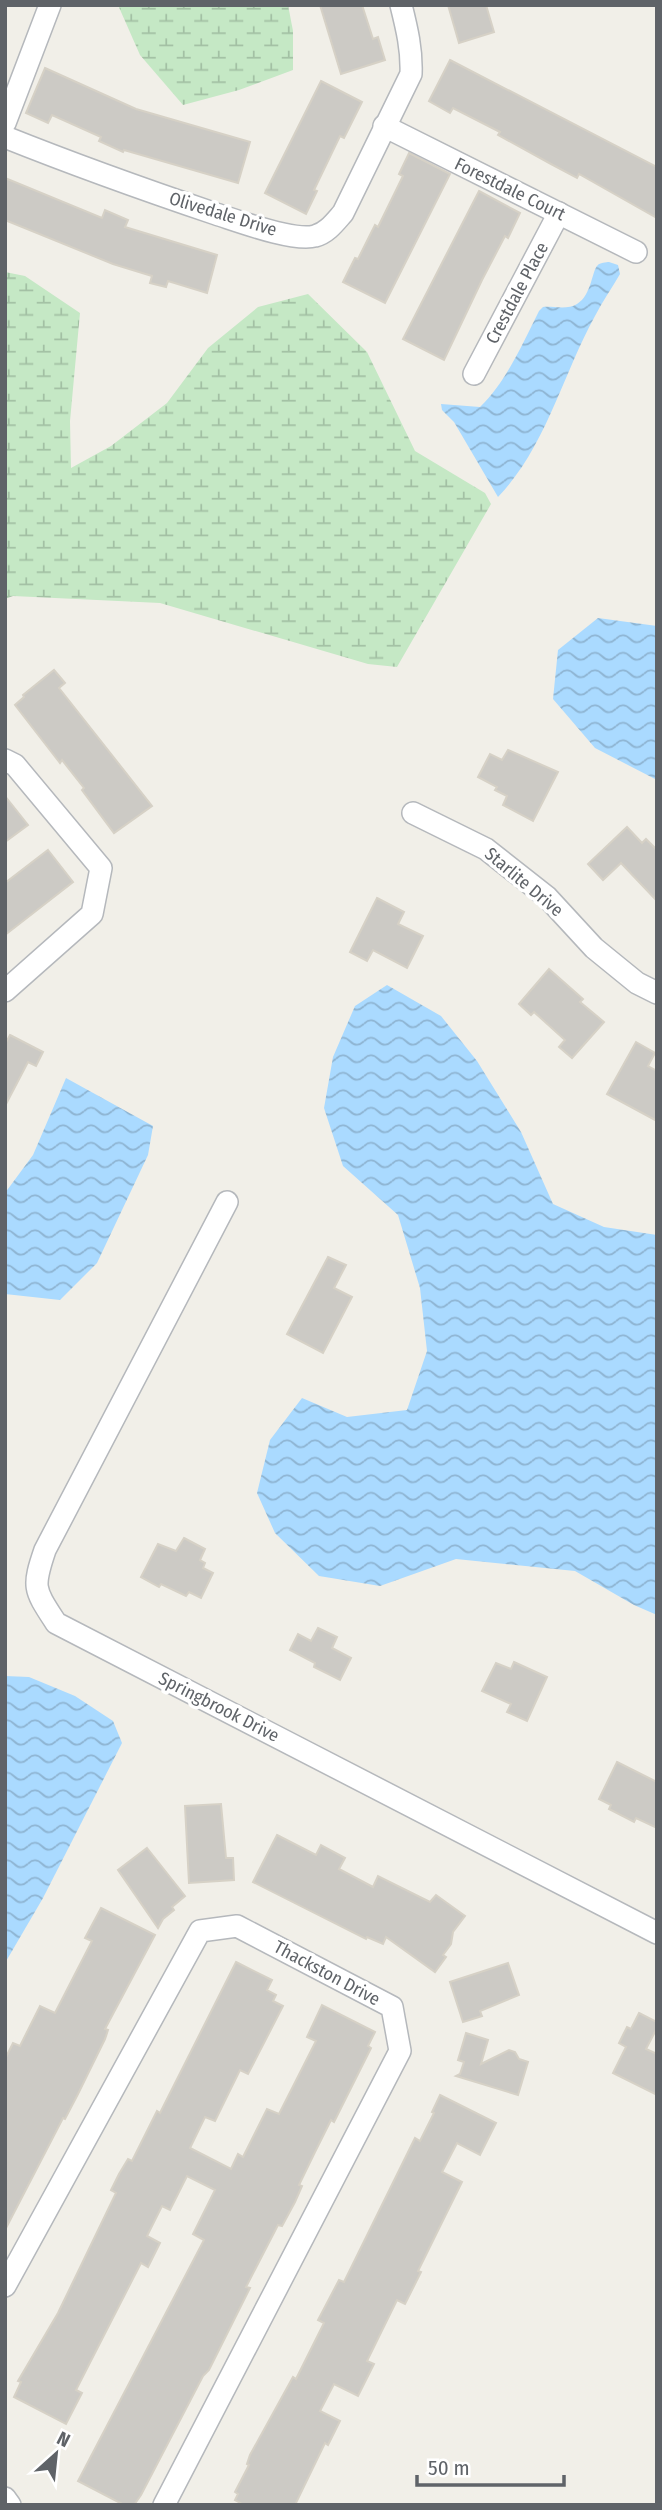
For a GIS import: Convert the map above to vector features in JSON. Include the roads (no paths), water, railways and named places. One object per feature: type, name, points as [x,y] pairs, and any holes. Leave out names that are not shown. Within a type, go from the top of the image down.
[{"type":"street","points":[[5,123],[50,5]]},
{"type":"street","name":"Olivedale Drive","points":[[5,137],[119,182],[254,226],[313,237],[328,229],[343,213],[411,74],[412,55],[401,5]]},
{"type":"street","name":"Forestdale Court","points":[[384,126],[636,252]]},
{"type":"street","name":"Crestdale Place","points":[[474,374],[559,213]]},
{"type":"street","points":[[5,760],[15,765],[101,868],[92,914],[5,991]]},
{"type":"street","name":"Starlite Drive","points":[[413,813],[486,849],[547,897],[594,948],[637,983],[657,993]]},
{"type":"street","name":"Springbrook Drive","points":[[227,1202],[45,1550],[36,1585],[38,1594],[55,1623],[657,1933]]},
{"type":"street","name":"Thackston Drive","points":[[5,2286],[200,1931],[237,1926],[392,2007],[400,2050],[164,2505]]},
{"type":"street","points":[[5,2498],[10,2505]]},
{"type":"water","points":[[609,262],[618,265],[620,274],[583,339],[529,456],[498,497],[454,422],[442,410],[441,404],[480,407],[506,374],[539,311],[543,307],[577,304],[586,295],[596,267]]},
{"type":"water","points":[[598,618],[657,626],[657,780],[595,748],[553,699],[558,650]]},
{"type":"water","points":[[387,985],[441,1016],[477,1061],[521,1132],[553,1204],[604,1227],[657,1235],[657,1615],[575,1571],[456,1559],[380,1586],[319,1576],[275,1533],[257,1493],[270,1440],[302,1398],[347,1417],[407,1410],[427,1351],[420,1288],[398,1215],[343,1166],[324,1108],[333,1057],[355,1006]]},
{"type":"water","points":[[66,1078],[153,1126],[148,1155],[97,1263],[60,1300],[5,1294],[5,1193],[33,1155]]},
{"type":"water","points":[[5,1676],[29,1677],[75,1696],[113,1721],[122,1743],[43,1898],[5,1963]]}]
